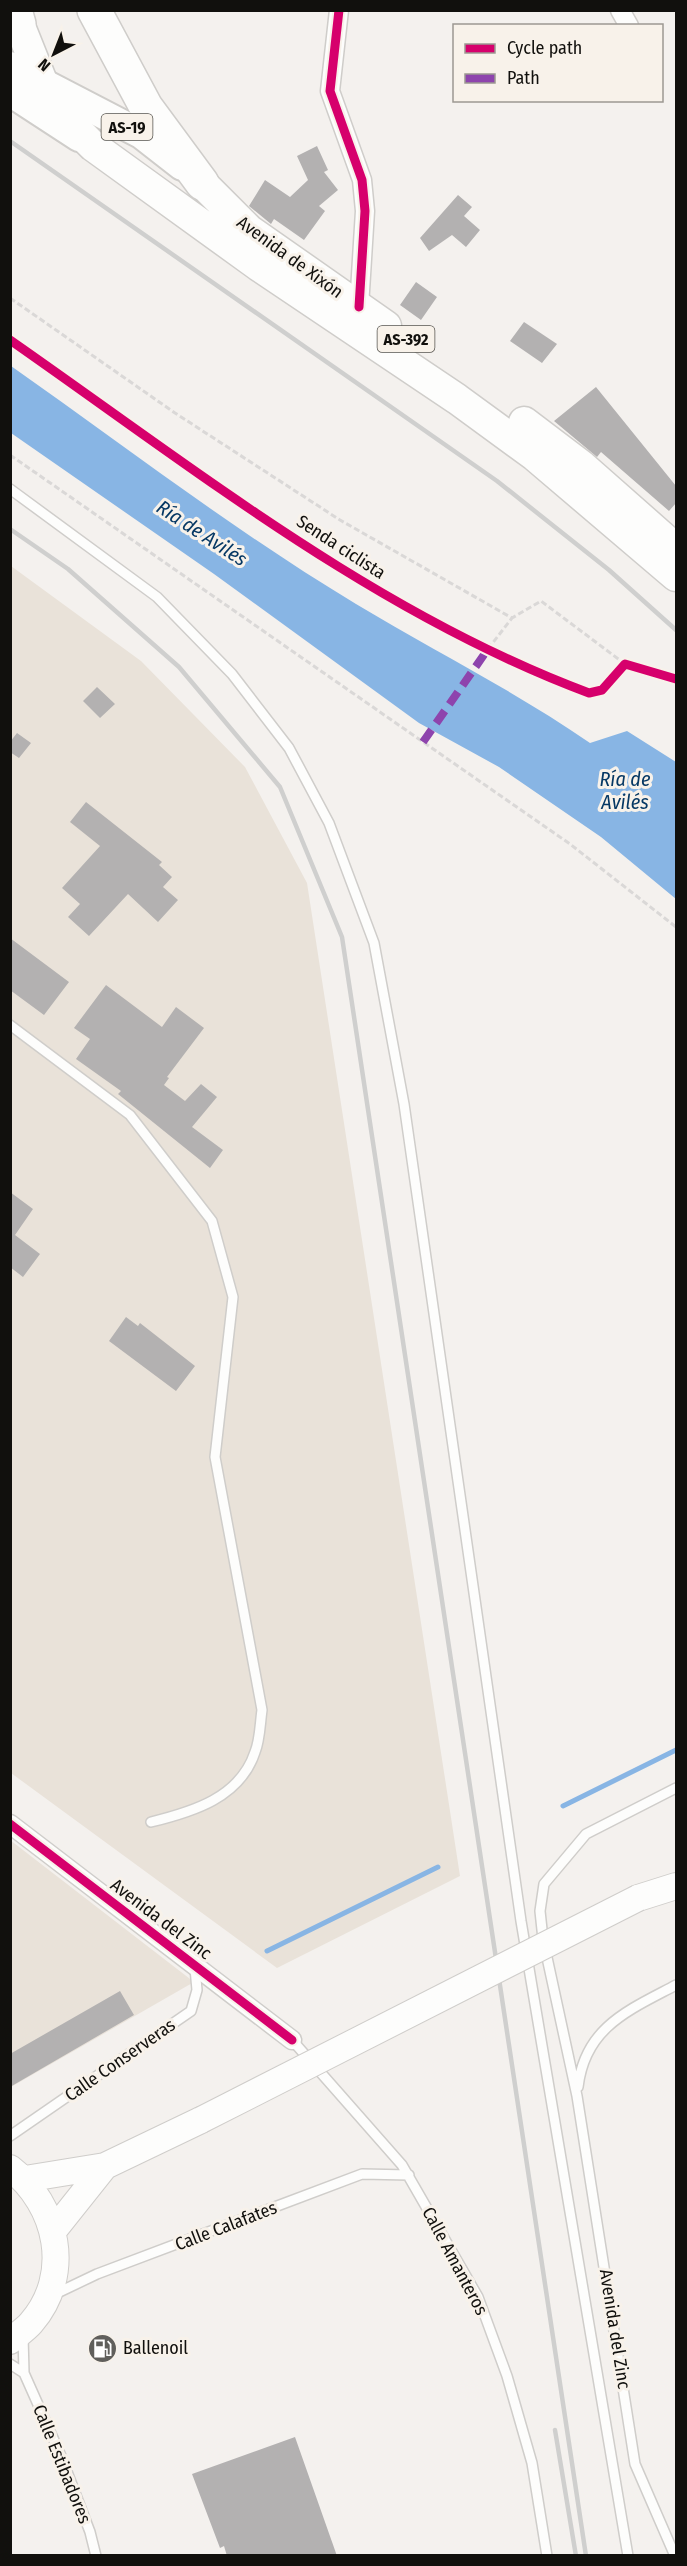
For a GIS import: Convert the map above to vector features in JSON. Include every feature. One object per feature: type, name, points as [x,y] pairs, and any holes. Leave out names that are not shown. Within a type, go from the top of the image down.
[{"type":"highway","name":"AS-392","points":[[94,10],[146,107],[202,183]]},
{"type":"highway","name":"AS-392","points":[[17,17],[43,84],[69,122],[93,146]]},
{"type":"highway","name":"Avenida de Xixón","points":[[93,146],[259,266],[448,392],[527,450],[676,576]]},
{"type":"highway","name":"Avenida de Xixón","points":[[202,183],[249,230],[548,440],[676,549]]},
{"type":"main road","name":"Avenida de Xixón","points":[[10,66],[141,134],[202,183]]},
{"type":"main road","name":"Avenida de Xixón","points":[[10,92],[93,146]]},
{"type":"main road","points":[[18,2174],[105,2166],[201,2120],[638,1898],[672,1884]]},
{"type":"main road","points":[[54,2230],[105,2166]]},
{"type":"main road","points":[[17,2336],[32,2323],[48,2298],[57,2264],[54,2230],[40,2198],[18,2174]]},
{"type":"street","points":[[339,10],[330,91],[362,180],[365,211],[359,307]]},
{"type":"street","points":[[620,10],[628,24]]},
{"type":"street","name":"Avenida del Zinc","points":[[13,1829],[292,2040]]},
{"type":"lane","points":[[10,489],[157,597],[232,674],[289,748],[329,823],[374,943],[405,1116],[521,1921],[628,2556]]},
{"type":"lane","points":[[10,1025],[130,1115],[212,1221],[233,1297],[215,1457],[262,1710],[255,1753],[237,1784],[194,1812],[151,1822]]},
{"type":"lane","name":"Avenida del Zinc","points":[[675,2556],[635,2464],[578,2096],[543,1939],[540,1911],[544,1884],[586,1834],[676,1788]]},
{"type":"lane","name":"Calle Conserveras","points":[[10,2136],[191,2011],[197,1990],[195,1965]]},
{"type":"lane","name":"Avenida del Zinc","points":[[578,2096],[579,2076],[588,2052],[598,2036],[617,2017],[676,1984]]},
{"type":"lane","name":"Calle Amanteros","points":[[292,2040],[409,2175],[478,2297],[507,2376],[532,2463],[548,2556]]},
{"type":"lane","name":"Calle Calafates","points":[[48,2298],[97,2274],[362,2174],[409,2175]]},
{"type":"lane","points":[[17,2336],[24,2373]]},
{"type":"lane","points":[[10,2364],[24,2373]]},
{"type":"lane","name":"Calle Estibadores","points":[[24,2373],[61,2456],[90,2532],[96,2556]]},
{"type":"path","points":[[10,298],[175,413],[340,520],[512,618]]},
{"type":"path","points":[[10,455],[570,844],[676,927]]},
{"type":"path","points":[[488,649],[512,618],[541,601],[626,667]]},
{"type":"path","points":[[478,644],[498,654]]},
{"type":"shaded area","points":[[11,566],[141,661],[245,767],[307,883],[460,1876],[277,1968],[11,1773]]},
{"type":"shaded area","points":[[10,1840],[194,1982],[11,2087],[10,2087]]},
{"type":"water","name":"Ría de Avilés","points":[[11,366],[224,518],[356,604],[504,689],[590,743],[627,731],[676,762],[676,899],[601,837],[499,767],[419,723],[214,574],[11,433]]},
{"type":"building","points":[[317,146],[328,170],[324,172],[338,190],[319,206],[325,211],[304,240],[274,219],[271,224],[249,206],[265,180],[290,197],[308,180],[297,156]]},
{"type":"building","points":[[458,195],[472,207],[464,216],[480,230],[466,247],[452,235],[429,251],[420,238]]},
{"type":"building","points":[[416,282],[437,297],[421,320],[400,305]]},
{"type":"building","points":[[524,322],[557,344],[542,363],[510,341]]},
{"type":"building","points":[[596,387],[676,486],[676,503],[669,511],[601,452],[597,457],[554,421]]},
{"type":"building","points":[[97,687],[115,704],[100,718],[83,701]]},
{"type":"building","points":[[17,733],[31,743],[19,758],[10,752],[10,742]]},
{"type":"building","points":[[86,802],[162,862],[159,865],[172,877],[163,887],[178,900],[158,922],[128,894],[89,936],[68,917],[80,904],[62,888],[100,846],[70,822]]},
{"type":"building","points":[[10,938],[69,982],[44,1015],[10,990]]},
{"type":"building","points":[[106,985],[162,1027],[176,1007],[204,1028],[167,1077],[169,1078],[164,1085],[185,1101],[201,1084],[217,1097],[192,1127],[223,1150],[210,1168],[118,1094],[121,1091],[76,1059],[90,1039],[74,1028]]},
{"type":"building","points":[[10,1192],[33,1209],[15,1235],[40,1254],[23,1277],[10,1267]]},
{"type":"building","points":[[126,1317],[138,1326],[140,1323],[195,1366],[176,1391],[109,1341]]},
{"type":"building","points":[[120,1991],[134,2015],[10,2087],[10,2054]]},
{"type":"building","points":[[295,2437],[337,2556],[227,2556],[224,2546],[220,2548],[192,2474]]},
{"type":"waterway","points":[[563,1806],[676,1750]]},
{"type":"waterway","points":[[267,1951],[438,1867]]},
{"type":"railway","points":[[10,141],[497,481],[609,570],[676,630]]},
{"type":"railway","points":[[10,529],[68,569],[179,667],[280,787],[342,937],[586,2556]]},
{"type":"railway","points":[[555,2430],[576,2556]]},
{"type":"marked path","points":[[423,742],[488,649]]},
{"type":"cycle path","points":[[339,10],[330,91],[362,180],[365,211],[359,307]]},
{"type":"cycle path","name":"Senda ciclista","points":[[10,340],[289,535],[361,581],[435,623],[511,660],[589,693],[602,690],[625,664],[676,679]]},
{"type":"cycle path","points":[[10,1824],[292,2040]]},
{"type":"place","name":"Ballenoil","points":[[102,2348]]}]
